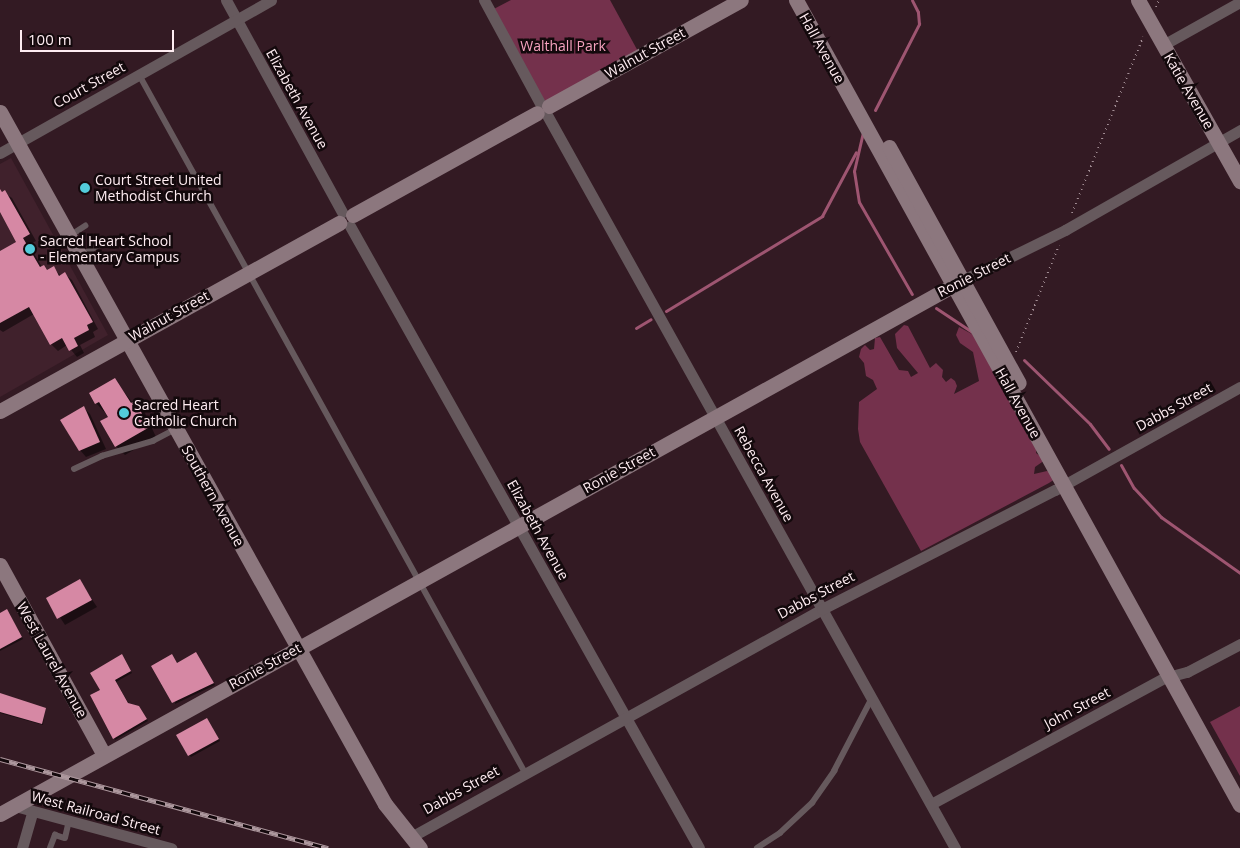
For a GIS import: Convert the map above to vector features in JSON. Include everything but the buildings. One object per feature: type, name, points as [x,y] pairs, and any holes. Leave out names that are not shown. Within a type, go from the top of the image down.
[{"type":"street","name":"Elizabeth Avenue","points":[[226,0],[346,219],[699,848]]},
{"type":"street","name":"Court Street","points":[[0,153],[271,0]]},
{"type":"street","name":"Rebecca Avenue","points":[[484,0],[955,848]]},
{"type":"street","name":"Walnut Street","points":[[0,410],[741,0]]},
{"type":"street","name":"Hall Avenue","points":[[796,0],[958,282],[1006,359],[1068,483]]},
{"type":"street","name":"Hall Avenue","points":[[806,0],[1174,676],[1240,805]]},
{"type":"street","name":"Katie Avenue","points":[[1138,0],[1240,181]]},
{"type":"street","points":[[1163,45],[1240,2]]},
{"type":"street","name":"Southern Avenue","points":[[0,112],[385,804],[416,843]]},
{"type":"street","name":"Ronie Street","points":[[0,814],[958,282],[1065,230],[1240,130]]},
{"type":"street","name":"Dabbs Street","points":[[416,843],[525,772],[625,716],[822,609],[1068,483],[1240,387]]},
{"type":"street","name":"West Laurel Avenue","points":[[0,565],[104,755]]},
{"type":"street","name":"John Street","points":[[931,804],[1174,676],[1240,644]]},
{"type":"street","name":"Hall Avenue","points":[[1174,676],[1240,788]]},
{"type":"street","name":"West Railroad Street","points":[[14,806],[171,848]]},
{"type":"street","points":[[22,848],[32,812]]},
{"type":"lane","points":[[139,74],[525,772]]},
{"type":"lane","points":[[69,236],[85,226]]},
{"type":"lane","points":[[80,256],[103,243]]},
{"type":"lane","points":[[74,469],[102,456],[154,441],[176,429]]},
{"type":"lane","points":[[757,848],[780,833],[812,803],[834,771],[872,698]]},
{"type":"lane","points":[[50,848],[55,835],[65,838],[69,821]]},
{"type":"path","points":[[1006,359],[1016,352],[1159,0]]},
{"type":"shaded area","name":"Sacred Heart School - Elementary Campus","points":[[11,158],[108,335],[0,397],[0,164]]},
{"type":"green space","name":"Walthall Park","points":[[511,0],[610,0],[640,55],[544,102],[490,11]]},
{"type":"green space","points":[[904,325],[908,326],[930,368],[936,363],[943,370],[942,377],[946,382],[951,378],[955,381],[957,386],[954,394],[979,381],[973,352],[960,343],[956,335],[959,327],[981,339],[1037,445],[1036,453],[1045,460],[1035,467],[1034,474],[1047,471],[1055,474],[1055,479],[1049,483],[921,551],[860,442],[858,429],[859,402],[877,389],[873,380],[866,376],[864,363],[859,357],[861,349],[865,345],[870,350],[874,349],[875,338],[880,337],[899,370],[908,371],[911,377],[918,373],[897,348],[895,334]]},
{"type":"green space","points":[[1240,706],[1240,776],[1210,722]]},
{"type":"waterway","points":[[875,110],[919,24],[918,12],[912,0]]},
{"type":"waterway","points":[[863,132],[854,171],[859,202],[912,294]]},
{"type":"waterway","points":[[666,311],[822,216],[856,152]]},
{"type":"waterway","points":[[936,308],[972,332]]},
{"type":"waterway","points":[[636,328],[651,319]]},
{"type":"waterway","points":[[1024,360],[1090,424],[1109,449]]},
{"type":"waterway","points":[[1121,465],[1134,488],[1161,517],[1240,573]]},
{"type":"railway","points":[[0,759],[328,848]]},
{"type":"place","name":"Court Street United Methodist Church","points":[[85,188]]},
{"type":"place","name":"Sacred Heart School - Elementary Campus","points":[[30,249]]},
{"type":"place","name":"Sacred Heart Catholic Church","points":[[124,413]]}]
